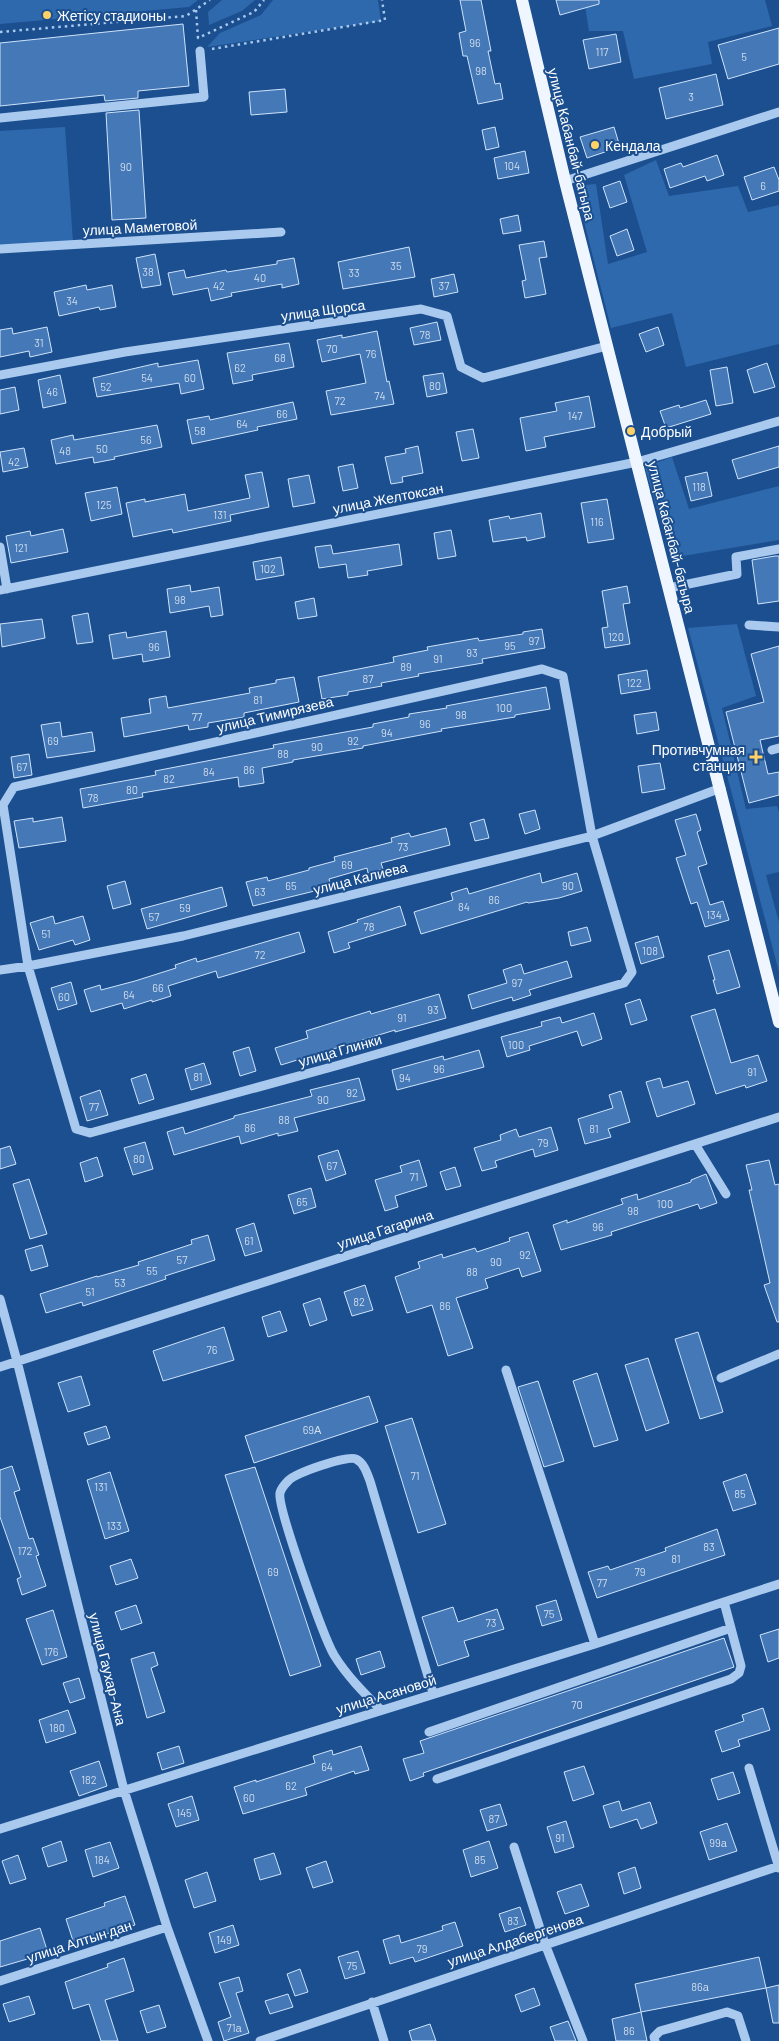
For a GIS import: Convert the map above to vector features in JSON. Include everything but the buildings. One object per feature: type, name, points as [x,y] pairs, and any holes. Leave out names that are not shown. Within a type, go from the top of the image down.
[{"type":"main road","name":"улица Кабанбай-батыра","points":[[522,0],[565,181],[779,1022]]},
{"type":"street","points":[[0,118],[204,97],[200,51]]},
{"type":"street","points":[[565,181],[779,112]]},
{"type":"street","name":"улица Маметовой","points":[[0,249],[281,232]]},
{"type":"street","name":"улица Щорса","points":[[0,375],[125,352],[421,310],[447,316],[461,367],[483,378],[607,346]]},
{"type":"street","name":"улица Желтоксан","points":[[3,590],[637,462],[779,421]]},
{"type":"street","points":[[0,547],[3,590]]},
{"type":"street","points":[[669,588],[737,574],[736,556],[779,549]]},
{"type":"street","points":[[749,625],[779,627]]},
{"type":"street","name":"улица Тимирязева","points":[[28,966],[4,805],[14,787],[542,669],[562,676],[592,836]]},
{"type":"street","name":"улица Калиева","points":[[0,970],[184,936],[592,836],[721,788]]},
{"type":"street","name":"улица Глинки","points":[[28,966],[76,1129],[90,1132],[338,1065],[624,983],[632,972],[592,836]]},
{"type":"street","name":"улица Гагарина","points":[[0,1367],[779,1117]]},
{"type":"street","points":[[695,1144],[726,1194]]},
{"type":"street","name":"улица Гаухар-Ана","points":[[0,1299],[124,1790],[167,1927],[208,2041]]},
{"type":"street","points":[[721,1378],[779,1354]]},
{"type":"street","points":[[506,1370],[595,1644]]},
{"type":"street","points":[[381,1710],[351,1679],[334,1654],[279,1500],[280,1490],[289,1479],[329,1464],[350,1458],[357,1459],[366,1472],[433,1693]]},
{"type":"street","name":"улица Асановой","points":[[0,1829],[595,1644],[779,1584]]},
{"type":"street","points":[[437,1779],[731,1679],[740,1673],[741,1666],[724,1602]]},
{"type":"street","points":[[429,1732],[731,1628]]},
{"type":"street","points":[[749,1768],[779,1867]]},
{"type":"street","points":[[514,1847],[545,1944],[583,2041]]},
{"type":"street","name":"улица Алдабергенова","points":[[260,2041],[779,1867]]},
{"type":"street","name":"улица Алтын дан","points":[[0,1981],[167,1927]]},
{"type":"street","points":[[372,2002],[384,2041]]},
{"type":"street","points":[[655,2041],[654,2037],[660,2031],[727,2012],[738,2016],[746,2041]]},
{"type":"path","points":[[0,32],[186,16],[210,0]]},
{"type":"path","points":[[198,38],[254,12],[264,0]]},
{"type":"path","points":[[196,9],[200,51],[385,20],[382,0]]},
{"type":"shaded area","name":"Жетісу стадионы","points":[[0,0],[198,0],[189,7],[0,24]]},
{"type":"shaded area","points":[[222,0],[255,0],[242,11],[209,25],[208,12]]},
{"type":"shaded area","points":[[273,0],[378,0],[381,21],[207,47],[220,33],[261,15]]},
{"type":"shaded area","points":[[584,0],[765,0],[772,26],[708,42],[712,64],[634,79],[623,31],[589,31]]},
{"type":"shaded area","points":[[65,127],[73,242],[0,247],[0,131]]},
{"type":"shaded area","points":[[656,160],[669,196],[738,186],[748,212],[779,205],[779,344],[686,367],[672,313],[611,328],[575,186],[596,184],[608,264],[647,252],[624,175]]},
{"type":"shaded area","points":[[672,457],[689,509],[779,486],[779,540],[671,558],[645,467]]},
{"type":"shaded area","points":[[737,624],[756,696],[722,708],[746,809],[777,806],[779,812],[779,872],[766,875],[779,922],[779,972],[688,628]]},
{"type":"place","name":"Жетісу стадионы","points":[[47,15]]},
{"type":"place","name":"Кендала","points":[[595,145]]},
{"type":"place","name":"Добрый","points":[[631,431]]},
{"type":"place","name":"Противчумная станция","points":[[756,757]]}]
